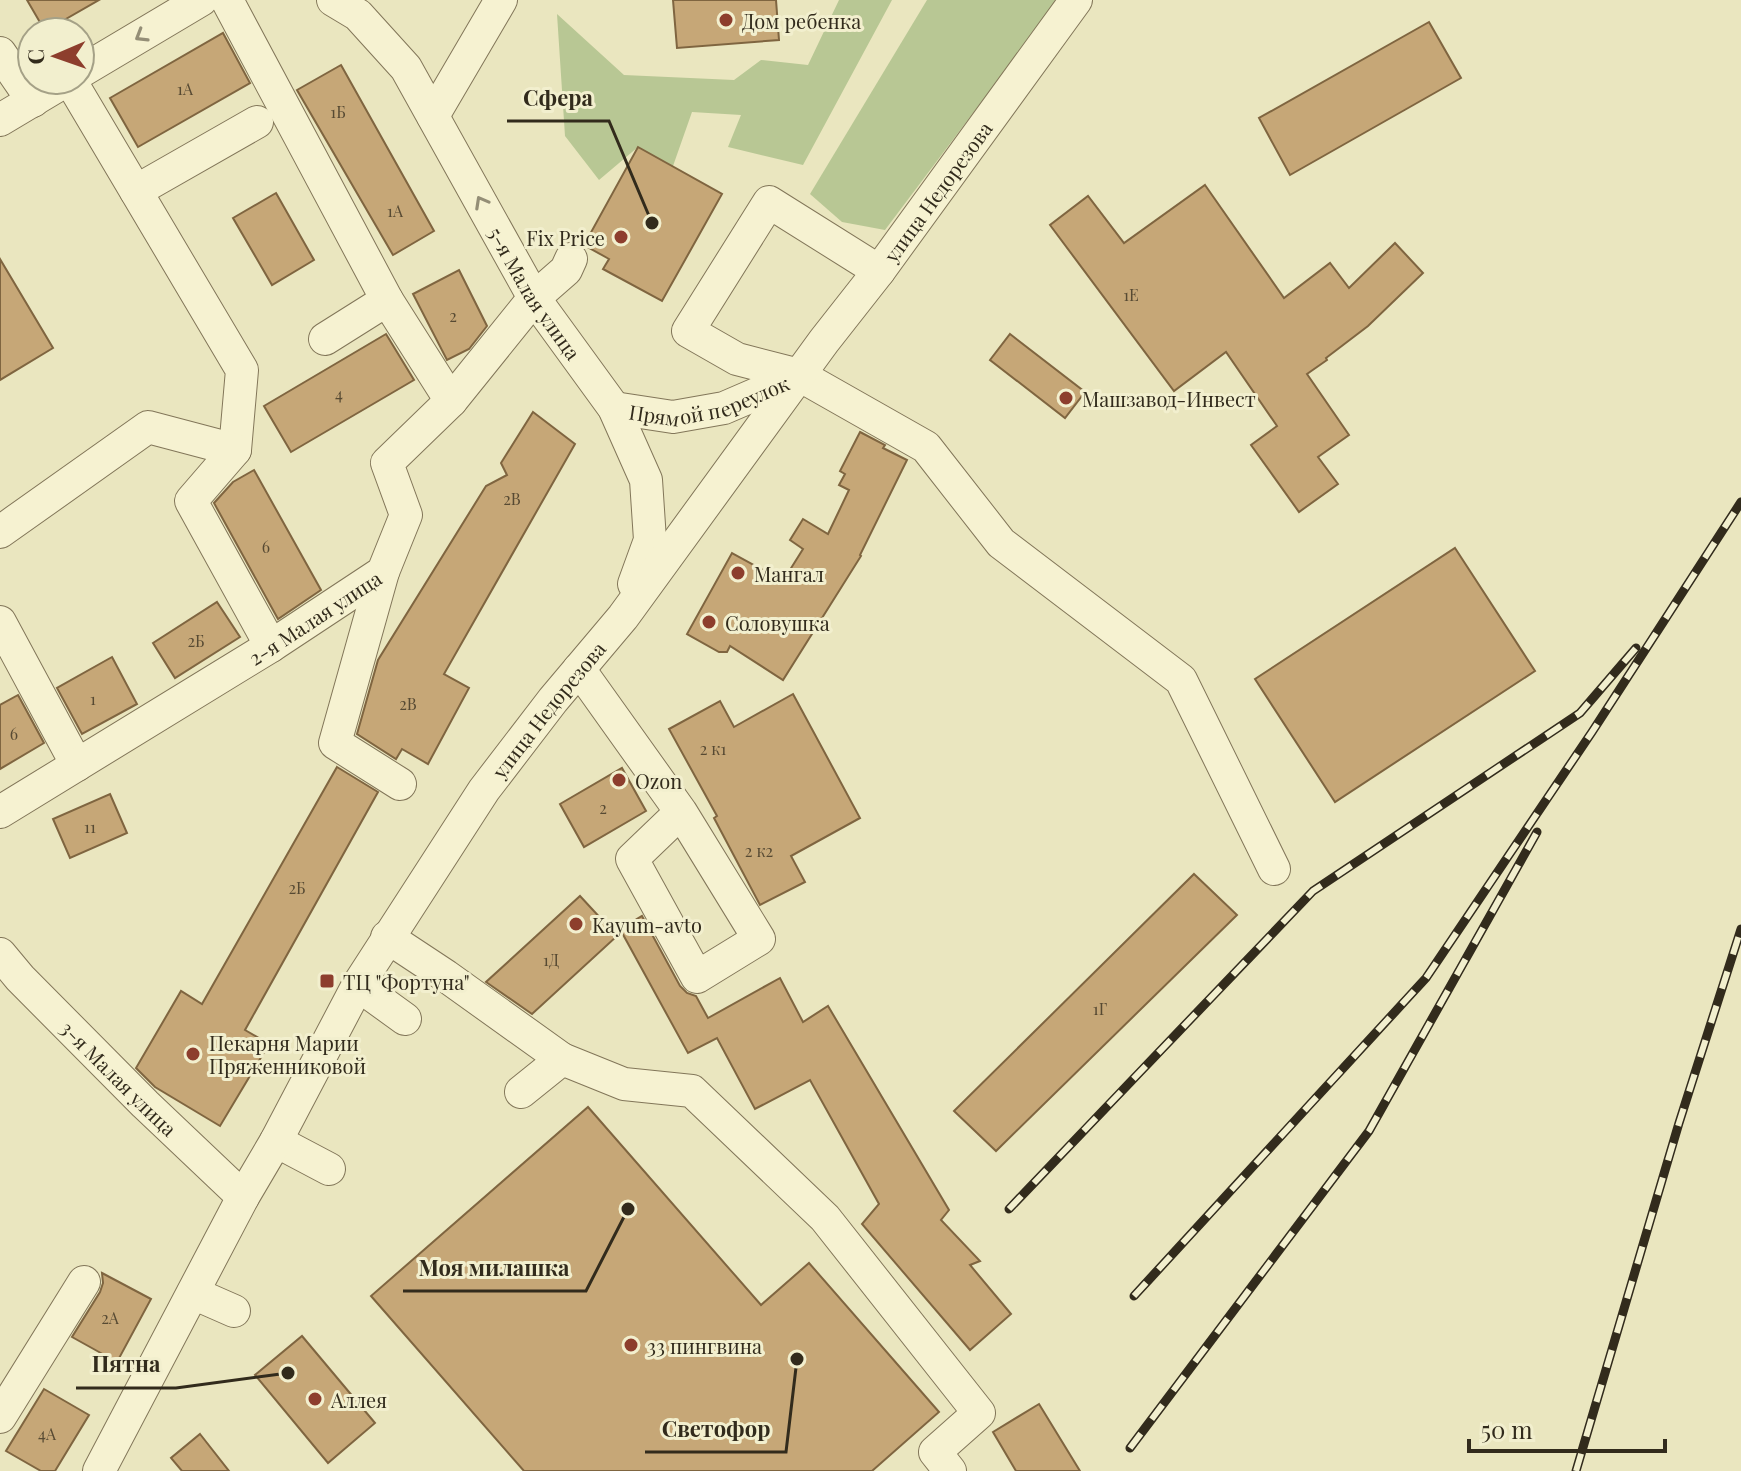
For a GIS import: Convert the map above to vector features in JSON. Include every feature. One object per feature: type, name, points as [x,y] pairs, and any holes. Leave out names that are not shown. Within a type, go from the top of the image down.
[{"type":"street","points":[[96,62],[201,0]]},
{"type":"street","points":[[227,0],[387,300],[451,401]]},
{"type":"street","name":"5-я Малая улица","points":[[333,0],[358,15],[406,68],[534,298],[614,408],[646,480],[650,540],[623,617]]},
{"type":"street","points":[[433,116],[501,0]]},
{"type":"street","name":"улица Недорезова","points":[[99,1471],[358,985],[484,790],[623,617],[1076,0]]},
{"type":"street","points":[[0,53],[33,101]]},
{"type":"street","points":[[0,120],[42,96]]},
{"type":"street","points":[[79,96],[242,370],[235,450],[191,501],[271,646]]},
{"type":"street","points":[[136,191],[257,122]]},
{"type":"street","points":[[879,271],[769,202],[688,331],[737,359],[799,375],[926,447],[1001,543],[1181,680],[1274,869]]},
{"type":"street","name":"2-я Малая улица","points":[[0,812],[271,646],[383,572],[406,515],[387,463],[451,401],[534,298],[566,270],[571,259]]},
{"type":"street","points":[[325,339],[387,300]]},
{"type":"street","name":"Прямой переулок","points":[[614,408],[673,417],[724,408],[799,375]]},
{"type":"street","points":[[0,532],[148,427],[235,450]]},
{"type":"street","points":[[383,572],[335,743],[400,784]]},
{"type":"street","points":[[0,622],[77,765]]},
{"type":"street","points":[[579,669],[681,812],[759,939],[697,977],[632,859],[681,812]]},
{"type":"street","points":[[387,937],[562,1059],[624,1084],[692,1091],[825,1218],[979,1413],[935,1452],[950,1471]]},
{"type":"street","name":"3-я Малая улица","points":[[0,954],[145,1104],[243,1197]]},
{"type":"street","points":[[358,985],[405,1019]]},
{"type":"street","points":[[521,1092],[562,1059]]},
{"type":"street","points":[[276,1141],[329,1169]]},
{"type":"street","points":[[0,1417],[84,1282]]},
{"type":"street","points":[[193,1293],[234,1311]]},
{"type":"green space","points":[[839,0],[892,0],[803,165],[728,147],[741,115],[692,112],[673,166],[638,147],[599,180],[565,136],[557,14],[624,75],[734,80],[761,60],[808,65]]},
{"type":"green space","points":[[927,0],[1058,0],[885,230],[842,222],[810,194]]},
{"type":"building","points":[[27,0],[99,0],[71,16],[36,16]]},
{"type":"building","name":"Дом ребенка","points":[[673,0],[776,0],[779,40],[677,48]]},
{"type":"building","points":[[1429,22],[1461,78],[1290,175],[1259,118]]},
{"type":"building","points":[[223,33],[250,83],[138,147],[110,98]]},
{"type":"building","points":[[341,65],[434,231],[393,255],[297,90]]},
{"type":"building","points":[[638,147],[722,194],[662,301],[603,269],[609,259],[584,245]]},
{"type":"building","points":[[1205,185],[1284,298],[1330,263],[1349,288],[1395,243],[1423,273],[1368,326],[1307,374],[1349,435],[1318,457],[1338,484],[1299,512],[1251,445],[1277,426],[1226,352],[1174,391],[1050,225],[1088,196],[1124,243]]},
{"type":"building","points":[[276,193],[314,260],[272,285],[233,218]]},
{"type":"building","points":[[0,259],[53,348],[0,380]]},
{"type":"building","points":[[459,270],[487,326],[469,349],[447,360],[413,294]]},
{"type":"building","points":[[386,334],[414,380],[291,452],[264,406]]},
{"type":"building","points":[[1010,334],[1085,392],[1065,418],[990,360]]},
{"type":"building","points":[[533,412],[575,444],[444,674],[469,688],[428,764],[402,749],[396,759],[357,734],[378,660],[486,486],[507,475],[501,463]]},
{"type":"building","points":[[860,432],[907,460],[861,556],[783,680],[730,646],[727,652],[719,652],[687,634],[732,553],[783,581],[803,549],[790,540],[803,519],[828,534],[849,490],[839,485],[845,474],[840,471]]},
{"type":"building","points":[[254,470],[321,590],[278,619],[214,503],[233,482]]},
{"type":"building","points":[[1455,548],[1535,671],[1335,802],[1255,679]]},
{"type":"building","points":[[217,602],[240,637],[175,678],[153,643]]},
{"type":"building","points":[[112,657],[137,704],[82,734],[57,688]]},
{"type":"building","points":[[793,694],[860,818],[791,856],[805,882],[760,905],[714,818],[717,816],[669,729],[720,701],[734,727]]},
{"type":"building","points":[[18,695],[44,743],[0,769],[0,705]]},
{"type":"building","points":[[337,767],[378,792],[245,1030],[269,1044],[220,1126],[155,1087],[136,1068],[181,991],[202,1004]]},
{"type":"building","points":[[622,768],[646,811],[584,847],[560,804]]},
{"type":"building","points":[[110,794],[127,833],[70,858],[53,819]]},
{"type":"building","points":[[1194,874],[1237,915],[996,1151],[954,1111]]},
{"type":"building","points":[[580,896],[617,936],[532,1014],[486,982]]},
{"type":"building","points":[[642,916],[680,986],[696,996],[708,1018],[780,978],[803,1022],[828,1006],[949,1210],[941,1220],[980,1261],[970,1265],[1011,1314],[970,1350],[862,1224],[879,1204],[810,1080],[755,1109],[717,1038],[688,1053],[620,929]]},
{"type":"building","points":[[588,1107],[761,1305],[809,1263],[939,1412],[872,1471],[524,1471],[371,1296]]},
{"type":"building","points":[[102,1273],[151,1299],[117,1362],[72,1337],[100,1292]]},
{"type":"building","name":"Аллея","points":[[302,1336],[375,1423],[328,1463],[255,1375]]},
{"type":"building","points":[[44,1389],[89,1415],[55,1471],[41,1471],[6,1451]]},
{"type":"building","points":[[1039,1404],[1080,1471],[1016,1471],[993,1432]]},
{"type":"building","points":[[200,1434],[229,1471],[182,1471],[171,1458]]},
{"type":"railway","points":[[1134,1296],[1426,978],[1592,732],[1741,502]]},
{"type":"railway","points":[[1009,1209],[1313,891],[1580,713],[1636,648]]},
{"type":"railway","points":[[1130,1448],[1369,1131],[1537,832]]},
{"type":"railway","points":[[1576,1471],[1679,1123],[1741,929]]},
{"type":"place","name":"Дом ребенка","points":[[726,20]]},
{"type":"place","name":"Сфера","points":[[652,223]]},
{"type":"place","name":"Fix Price","points":[[621,237]]},
{"type":"place","name":"Машзавод-Инвест","points":[[1066,398]]},
{"type":"place","name":"Мангал","points":[[738,573]]},
{"type":"place","name":"Соловушка","points":[[709,622]]},
{"type":"place","name":"Ozon","points":[[619,780]]},
{"type":"place","name":"Kayum-avto","points":[[576,924]]},
{"type":"place","name":"ТЦ \"Фортуна\"","points":[[327,981]]},
{"type":"place","name":"Пекарня Марии Пряженниковой","points":[[193,1054]]},
{"type":"place","name":"Моя милашка","points":[[628,1209]]},
{"type":"place","name":"33 пингвина","points":[[631,1345]]},
{"type":"place","name":"Светофор","points":[[797,1359]]},
{"type":"place","name":"Пятна","points":[[288,1373]]},
{"type":"place","name":"Аллея","points":[[315,1399]]}]
